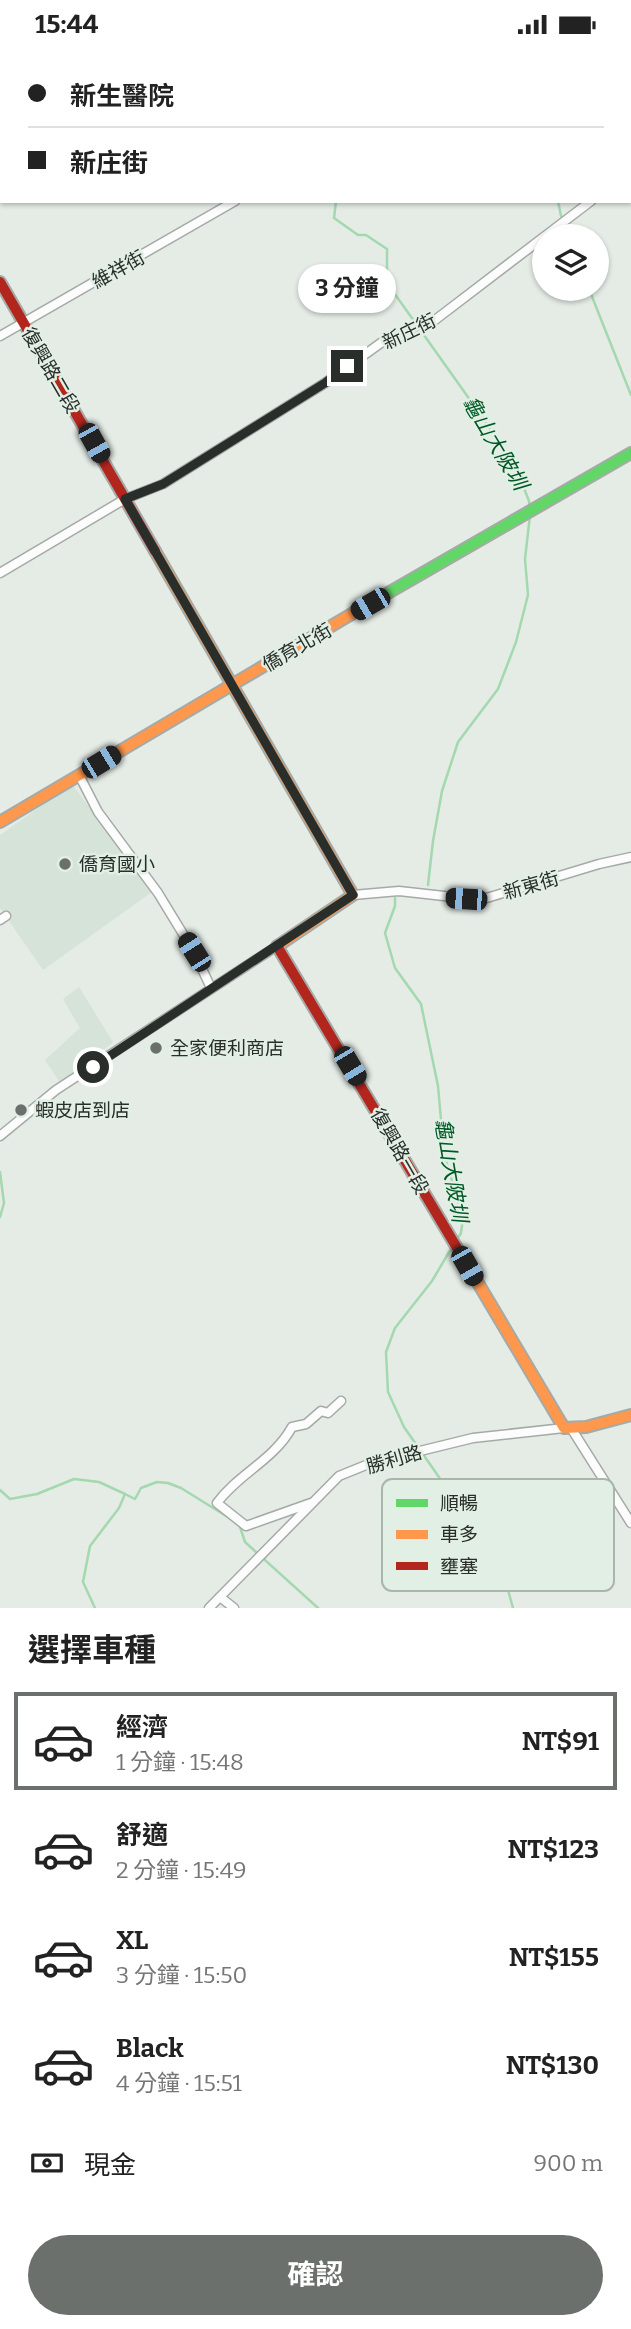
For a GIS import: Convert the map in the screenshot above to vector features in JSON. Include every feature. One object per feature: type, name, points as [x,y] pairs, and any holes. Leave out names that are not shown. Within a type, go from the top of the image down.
[{"type":"street","name":"維祥街","points":[[0,336],[231,203]]},
{"type":"street","name":"新庄街","points":[[0,573],[125,499],[163,484],[325,383],[385,340],[404,330],[435,320],[588,203]]},
{"type":"street","name":"復興路二段","points":[[0,282],[353,895]]},
{"type":"street","name":"僑育北街","points":[[0,822],[233,683],[631,453]]},
{"type":"street","points":[[79,775],[98,812],[158,893],[194,952],[211,988]]},
{"type":"street","name":"新東街","points":[[0,1136],[56,1090],[353,895],[399,891],[480,900],[599,863],[631,857]]},
{"type":"street","name":"復興路一段","points":[[277,946],[567,1428]]},
{"type":"street","points":[[314,1501],[246,1526],[217,1503],[228,1488],[243,1479],[283,1443],[292,1427],[306,1424],[321,1411],[328,1413],[341,1401]]},
{"type":"street","name":"勝利路","points":[[209,1608],[339,1476],[371,1463],[472,1439],[567,1428],[631,1415]]},
{"type":"street","points":[[567,1428],[601,1479]]},
{"type":"street","points":[[614,1498],[631,1523]]},
{"type":"street","points":[[220,1597],[234,1608]]},
{"type":"shaded area","name":"僑育國小","points":[[72,784],[152,892],[43,970],[0,908],[0,835]]},
{"type":"shaded area","points":[[79,987],[113,1042],[61,1084],[45,1060],[80,1028],[63,999]]},
{"type":"waterway","name":"龜山大陂圳","points":[[336,203],[334,218],[358,235],[366,235],[387,249],[387,283],[485,421],[520,478],[530,509]]},
{"type":"waterway","points":[[558,203],[561,216]]},
{"type":"waterway","points":[[594,301],[631,395]]},
{"type":"waterway","name":"龜山大陂圳","points":[[428,885],[442,791],[458,742],[498,689],[516,642],[528,595],[525,559],[530,515]]},
{"type":"waterway","name":"龜山大陂圳","points":[[395,898],[395,906],[385,933],[395,968],[421,1004],[438,1086],[444,1154],[463,1218],[461,1233],[456,1241]]},
{"type":"waterway","points":[[0,1172],[4,1203],[0,1217]]},
{"type":"waterway","name":"龜山大陂圳","points":[[440,1479],[404,1427],[388,1392],[386,1352],[395,1328],[432,1281],[452,1247]]},
{"type":"waterway","name":"龜山大陂圳","points":[[0,1490],[10,1499],[37,1494],[74,1479],[99,1482],[125,1494],[119,1508],[90,1546],[83,1582],[95,1608]]},
{"type":"waterway","name":"龜山大陂圳","points":[[125,1494],[135,1499],[141,1488],[157,1482],[181,1488],[239,1524],[245,1542],[318,1608]]},
{"type":"waterway","name":"龜山大陂圳","points":[[508,1591],[513,1608]]},
{"type":"traffic: fast","points":[[355,612],[631,453]]},
{"type":"traffic: slow","points":[[155,551],[353,895],[279,945]]},
{"type":"traffic: slow","points":[[0,822],[355,612]]},
{"type":"traffic: slow","points":[[472,1273],[564,1428],[586,1427],[631,1415]]},
{"type":"traffic: jam","points":[[0,282],[155,551]]},
{"type":"traffic: jam","points":[[279,945],[277,946],[472,1273]]},
{"type":"place","name":"僑育國小","points":[[65,864]]},
{"type":"place","name":"全家便利商店","points":[[156,1048]]},
{"type":"place","name":"蝦皮店到店","points":[[21,1110]]},
{"type":"route","points":[[93,1067],[353,895],[125,499],[163,484],[325,383],[347,366]]}]
